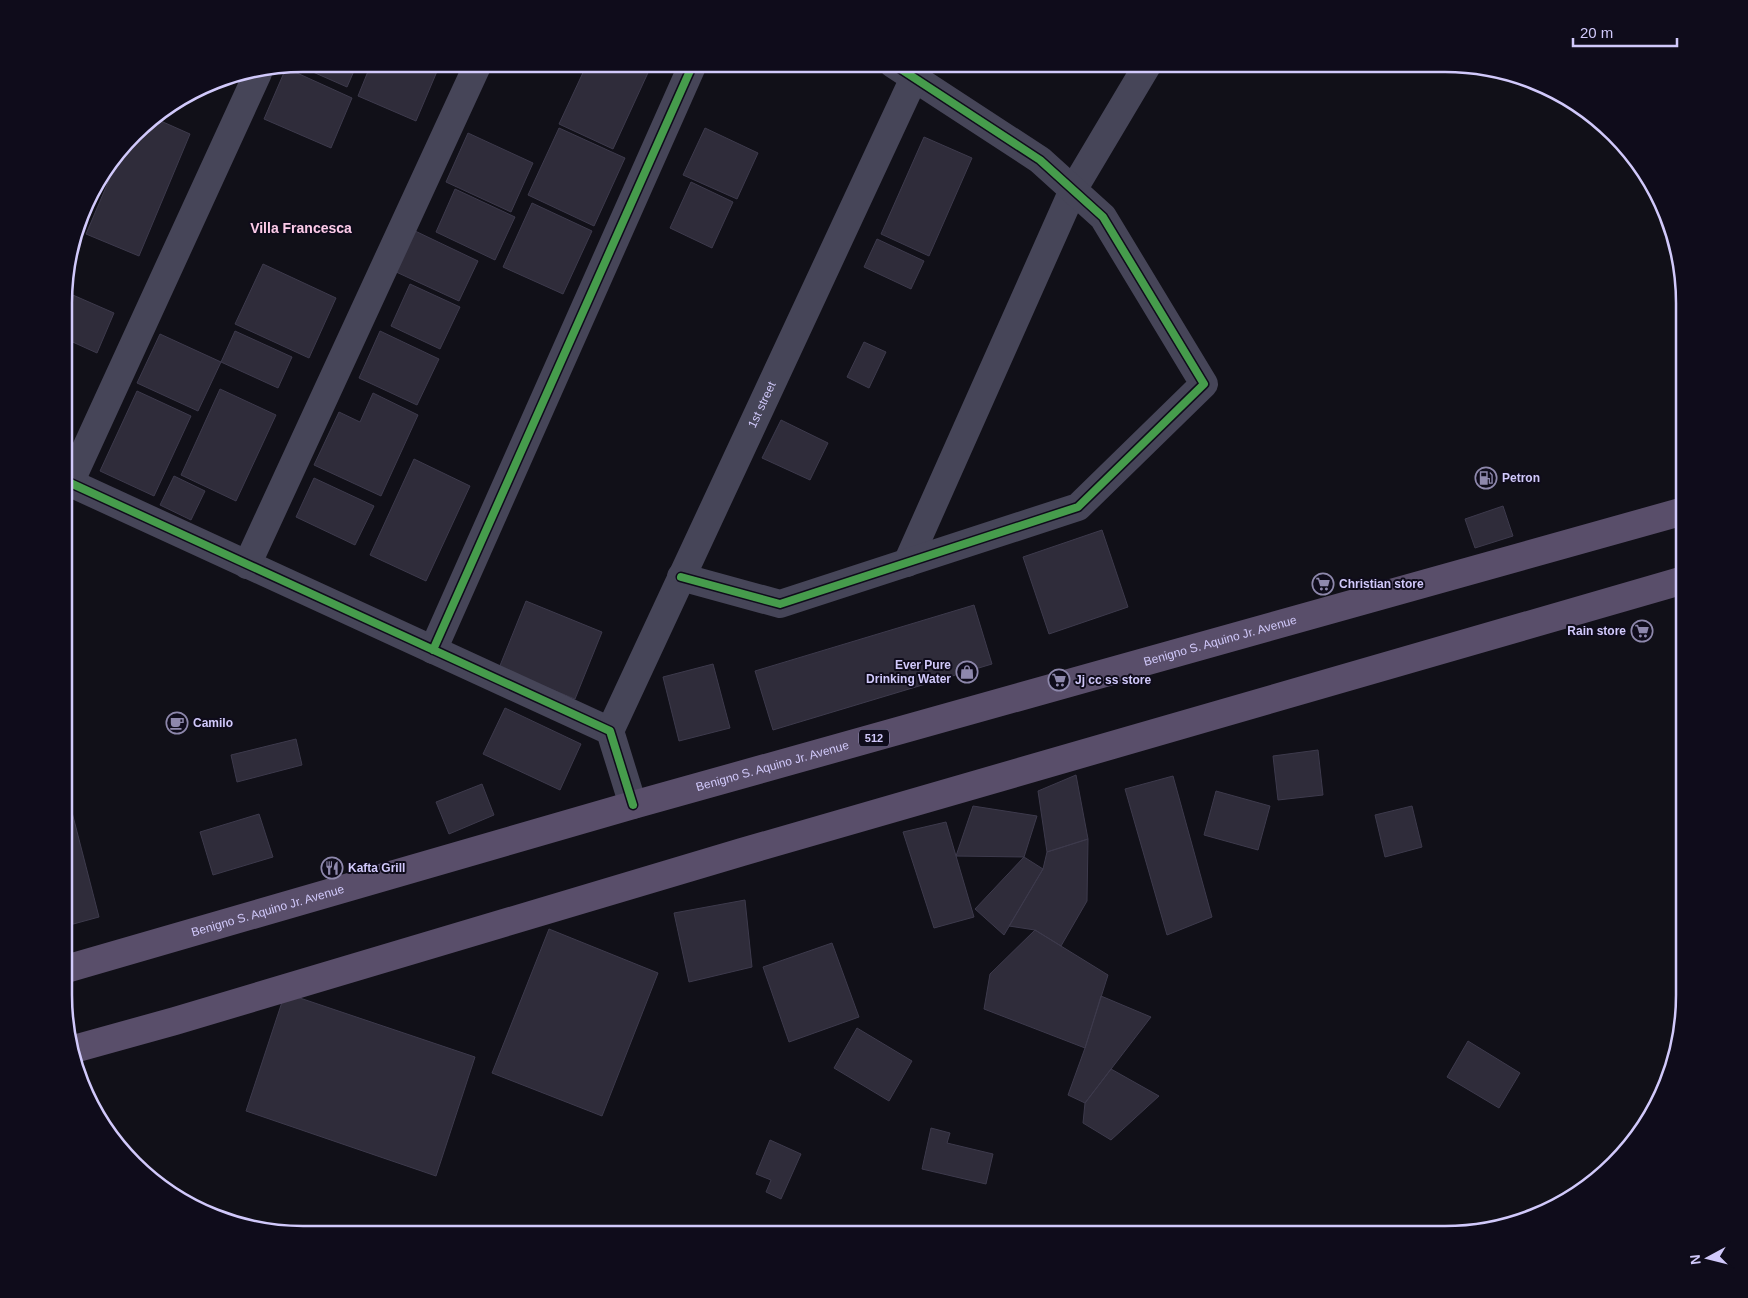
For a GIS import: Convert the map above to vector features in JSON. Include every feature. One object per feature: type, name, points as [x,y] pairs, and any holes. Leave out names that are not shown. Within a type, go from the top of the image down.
[{"type":"main road","name":"Benigno S. Aquino Jr. Avenue","points":[[72,967],[633,805],[1676,513]]},
{"type":"main road","points":[[79,1048],[175,1021],[750,850],[1676,582]]},
{"type":"street","points":[[247,565],[474,72]]},
{"type":"street","points":[[433,650],[689,72]]},
{"type":"street","name":"1st street","points":[[610,731],[681,577],[903,72]]},
{"type":"street","points":[[681,577],[780,604],[1078,507],[1204,384],[1103,216],[1040,160],[905,72]]},
{"type":"street","points":[[907,563],[1073,190],[1143,72]]},
{"type":"street","points":[[72,473],[256,77]]},
{"type":"street","points":[[72,484],[610,731],[633,805]]},
{"type":"building","points":[[296,72],[352,98],[331,148],[264,119],[284,73]]},
{"type":"building","points":[[313,72],[354,72],[347,87]]},
{"type":"building","points":[[368,72],[437,72],[416,121],[358,96]]},
{"type":"building","points":[[583,72],[648,72],[613,149],[559,124]]},
{"type":"building","points":[[161,121],[190,134],[139,256],[86,234],[111,174],[140,140]]},
{"type":"building","points":[[559,128],[625,158],[594,226],[528,195]]},
{"type":"building","points":[[705,128],[758,153],[737,199],[683,175]]},
{"type":"building","points":[[468,133],[533,163],[511,212],[446,182]]},
{"type":"building","points":[[924,137],[972,158],[929,256],[881,234]]},
{"type":"building","points":[[691,182],[733,202],[712,248],[670,228]]},
{"type":"building","points":[[455,189],[515,217],[495,260],[436,232]]},
{"type":"building","points":[[532,203],[592,231],[563,294],[503,267]]},
{"type":"building","points":[[413,230],[478,261],[459,301],[394,271]]},
{"type":"building","points":[[877,239],[924,261],[911,289],[864,267]]},
{"type":"building","points":[[263,264],[336,298],[309,358],[235,324]]},
{"type":"building","points":[[410,284],[460,307],[440,349],[391,326]]},
{"type":"building","points":[[73,295],[114,313],[97,353],[72,342]]},
{"type":"building","points":[[235,331],[292,357],[278,388],[221,362]]},
{"type":"building","points":[[380,331],[439,359],[417,405],[359,378]]},
{"type":"building","points":[[160,334],[221,362],[198,411],[137,383]]},
{"type":"building","points":[[864,342],[886,352],[869,388],[847,377]]},
{"type":"building","points":[[220,389],[276,415],[236,501],[181,475]]},
{"type":"building","points":[[137,391],[191,416],[154,496],[100,471]]},
{"type":"building","points":[[373,393],[418,415],[381,496],[314,465],[339,412],[360,422]]},
{"type":"building","points":[[781,420],[828,443],[810,480],[762,458]]},
{"type":"building","points":[[414,459],[470,486],[426,581],[370,555]]},
{"type":"building","points":[[174,476],[205,491],[191,520],[160,505]]},
{"type":"building","points":[[314,478],[374,506],[355,545],[296,517]]},
{"type":"building","points":[[1503,506],[1513,536],[1475,548],[1465,519]]},
{"type":"building","points":[[1102,530],[1128,607],[1049,634],[1023,557]]},
{"type":"building","points":[[526,601],[602,632],[575,699],[499,668]]},
{"type":"building","points":[[974,605],[992,664],[773,730],[755,671]]},
{"type":"building","points":[[713,664],[730,728],[679,741],[663,677]]},
{"type":"building","points":[[505,708],[581,744],[560,790],[483,754]]},
{"type":"building","points":[[296,739],[302,765],[237,782],[231,755]]},
{"type":"building","points":[[1318,750],[1323,795],[1278,800],[1273,756]]},
{"type":"building","points":[[1076,775],[1088,839],[1047,852],[1038,791]]},
{"type":"building","points":[[1173,776],[1212,917],[1167,935],[1125,789]]},
{"type":"building","points":[[482,784],[494,815],[449,834],[436,802]]},
{"type":"building","points":[[1216,791],[1270,806],[1258,850],[1204,835]]},
{"type":"building","points":[[973,806],[1037,816],[1024,857],[956,856]]},
{"type":"building","points":[[1412,806],[1422,847],[1385,857],[1375,815]]},
{"type":"building","points":[[72,812],[99,917],[72,924]]},
{"type":"building","points":[[259,814],[273,857],[213,875],[200,832]]},
{"type":"building","points":[[946,822],[974,917],[934,928],[903,832]]},
{"type":"building","points":[[1088,839],[1087,901],[1061,946],[1035,930],[1009,926],[1043,869],[1047,852]]},
{"type":"building","points":[[1024,857],[1043,869],[1004,935],[975,909]]},
{"type":"building","points":[[745,900],[752,967],[689,982],[674,913]]},
{"type":"building","points":[[549,929],[658,973],[602,1116],[492,1073]]},
{"type":"building","points":[[1035,930],[1108,975],[1085,1048],[984,1009],[990,974]]},
{"type":"building","points":[[832,943],[859,1017],[789,1042],[763,967]]},
{"type":"building","points":[[285,993],[475,1057],[436,1176],[246,1111]]},
{"type":"building","points":[[1101,996],[1151,1017],[1085,1103],[1068,1095]]},
{"type":"building","points":[[857,1028],[912,1061],[889,1101],[834,1068]]},
{"type":"building","points":[[1468,1041],[1520,1073],[1499,1108],[1447,1077]]},
{"type":"building","points":[[1111,1069],[1159,1096],[1111,1140],[1083,1123],[1085,1103]]},
{"type":"building","points":[[931,1128],[950,1133],[947,1143],[993,1154],[986,1184],[922,1169]]},
{"type":"building","points":[[770,1140],[801,1154],[781,1199],[766,1192],[771,1180],[756,1174]]},
{"type":"cycle path","points":[[433,650],[689,72]]},
{"type":"cycle path","points":[[681,577],[780,604],[1078,507],[1204,384],[1103,217],[1040,160],[905,72]]},
{"type":"cycle path","points":[[72,484],[610,731],[633,805]]},
{"type":"place","name":"Petron","points":[[1486,478]]},
{"type":"place","name":"Christian store","points":[[1323,584]]},
{"type":"place","name":"Rain store","points":[[1642,631]]},
{"type":"place","name":"Ever Pure Drinking Water","points":[[967,672]]},
{"type":"place","name":"Jj cc ss store","points":[[1059,680]]},
{"type":"place","name":"Camilo","points":[[177,723]]},
{"type":"place","name":"Kafta Grill","points":[[332,868]]},
{"type":"district","name":"Villa Francesca","points":[[301,228]]}]
